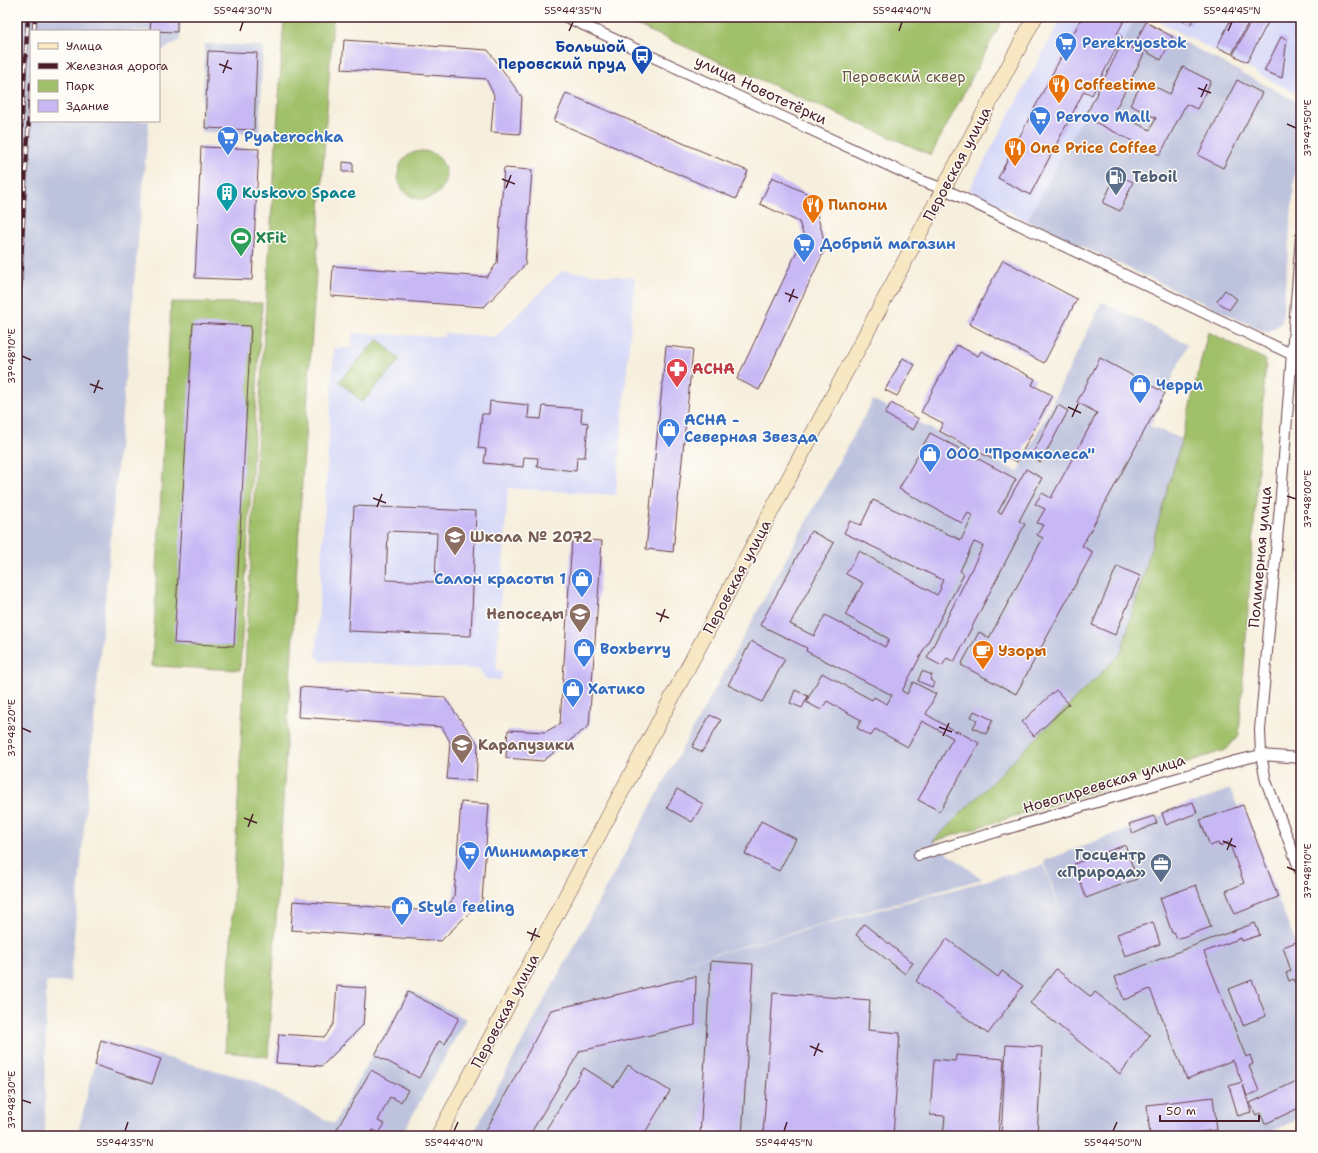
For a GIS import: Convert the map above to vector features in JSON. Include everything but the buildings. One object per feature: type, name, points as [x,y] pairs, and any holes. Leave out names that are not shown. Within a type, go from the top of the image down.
[{"type":"main road","name":"Перовская улица","points":[[438,1136],[1035,17]]},
{"type":"street","name":"улица Новотетёрки","points":[[566,17],[944,189],[1291,354]]},
{"type":"street","name":"Полимерная улица","points":[[1301,237],[1281,495],[1260,730],[1261,755],[1266,781],[1301,873]]},
{"type":"street","name":"Новогиреевская улица","points":[[918,855],[1235,761],[1261,755],[1301,758]]},
{"type":"shaded area","points":[[17,17],[181,17],[180,40],[160,51],[160,30],[30,30],[30,122],[149,122],[70,982],[46,982],[45,1136],[17,1136]]},
{"type":"shaded area","points":[[1062,17],[1136,17],[1027,221],[969,190]]},
{"type":"shaded area","points":[[1136,17],[1301,104],[1282,322],[1268,333],[1027,221]]},
{"type":"shaded area","points":[[1150,17],[1301,17],[1301,96]]},
{"type":"shaded area","points":[[205,44],[263,46],[259,134],[201,132]]},
{"type":"shaded area","points":[[562,271],[635,278],[616,495],[508,488],[496,671],[502,672],[501,680],[486,679],[479,669],[321,661],[316,655],[334,348],[352,348],[353,333],[444,337],[444,333],[495,337]]},
{"type":"shaded area","points":[[1102,302],[1188,344],[1150,426],[1182,439],[1121,653],[933,842],[982,879],[639,975],[1044,865],[1071,945],[1044,861],[1230,789],[1301,955],[1301,1117],[1264,1136],[472,1136],[544,1001],[873,400],[1018,472]]},
{"type":"shaded area","points":[[409,989],[466,1019],[401,1136],[88,1136],[86,1133],[78,1132],[101,1040],[251,1080],[334,1124]]},
{"type":"green space","points":[[284,17],[333,17],[300,513],[268,1057],[225,1052],[253,512]]},
{"type":"green space","name":"Перовский сквер","points":[[618,17],[1004,17],[931,155]]},
{"type":"green space","points":[[422,151],[431,153],[439,158],[444,166],[446,175],[444,184],[439,192],[431,197],[422,199],[413,197],[405,192],[400,184],[398,175],[400,166],[405,158],[413,153]]},
{"type":"green space","points":[[171,302],[262,303],[240,670],[152,666]]},
{"type":"green space","points":[[1208,332],[1266,360],[1239,735],[1226,750],[932,842],[1121,653],[1182,439]]},
{"type":"green space","points":[[378,339],[400,360],[362,402],[339,381]]},
{"type":"railway","points":[[17,197],[28,17]]},
{"type":"railway","points":[[34,30],[35,17]]},
{"type":"railway","points":[[17,352],[30,101]]},
{"type":"place","name":"Perekryostok","points":[[1066,62]]},
{"type":"place","name":"Большой Перовский пруд","points":[[642,76]]},
{"type":"place","name":"Coffeetime","points":[[1059,104]]},
{"type":"place","name":"Perovo Mall","points":[[1040,136]]},
{"type":"place","name":"Pyaterochka","points":[[228,156]]},
{"type":"place","name":"One Price Coffee","points":[[1015,168]]},
{"type":"place","name":"Teboil","points":[[1116,196]]},
{"type":"place","name":"Kuskovo Space","points":[[227,212]]},
{"type":"place","name":"Пипони","points":[[813,224]]},
{"type":"place","name":"XFit","points":[[241,258]]},
{"type":"place","name":"Добрый магазин","points":[[804,264]]},
{"type":"place","name":"АСНА","points":[[677,388]]},
{"type":"place","name":"Черри","points":[[1140,404]]},
{"type":"place","name":"АСНА - Северная Звезда","points":[[669,448]]},
{"type":"place","name":"ООО \"Промколеса\"","points":[[930,474]]},
{"type":"place","name":"Школа № 2072","points":[[455,556]]},
{"type":"place","name":"Салон красоты 1","points":[[582,598]]},
{"type":"place","name":"Непоседы","points":[[580,634]]},
{"type":"place","name":"Boxberry","points":[[584,668]]},
{"type":"place","name":"Узоры","points":[[983,670]]},
{"type":"place","name":"Хатико","points":[[573,708]]},
{"type":"place","name":"Карапузики","points":[[462,764]]},
{"type":"place","name":"Минимаркет","points":[[469,872]]},
{"type":"place","name":"Госцентр «Природа»","points":[[1161,884]]},
{"type":"place","name":"Style feeling","points":[[402,926]]}]
